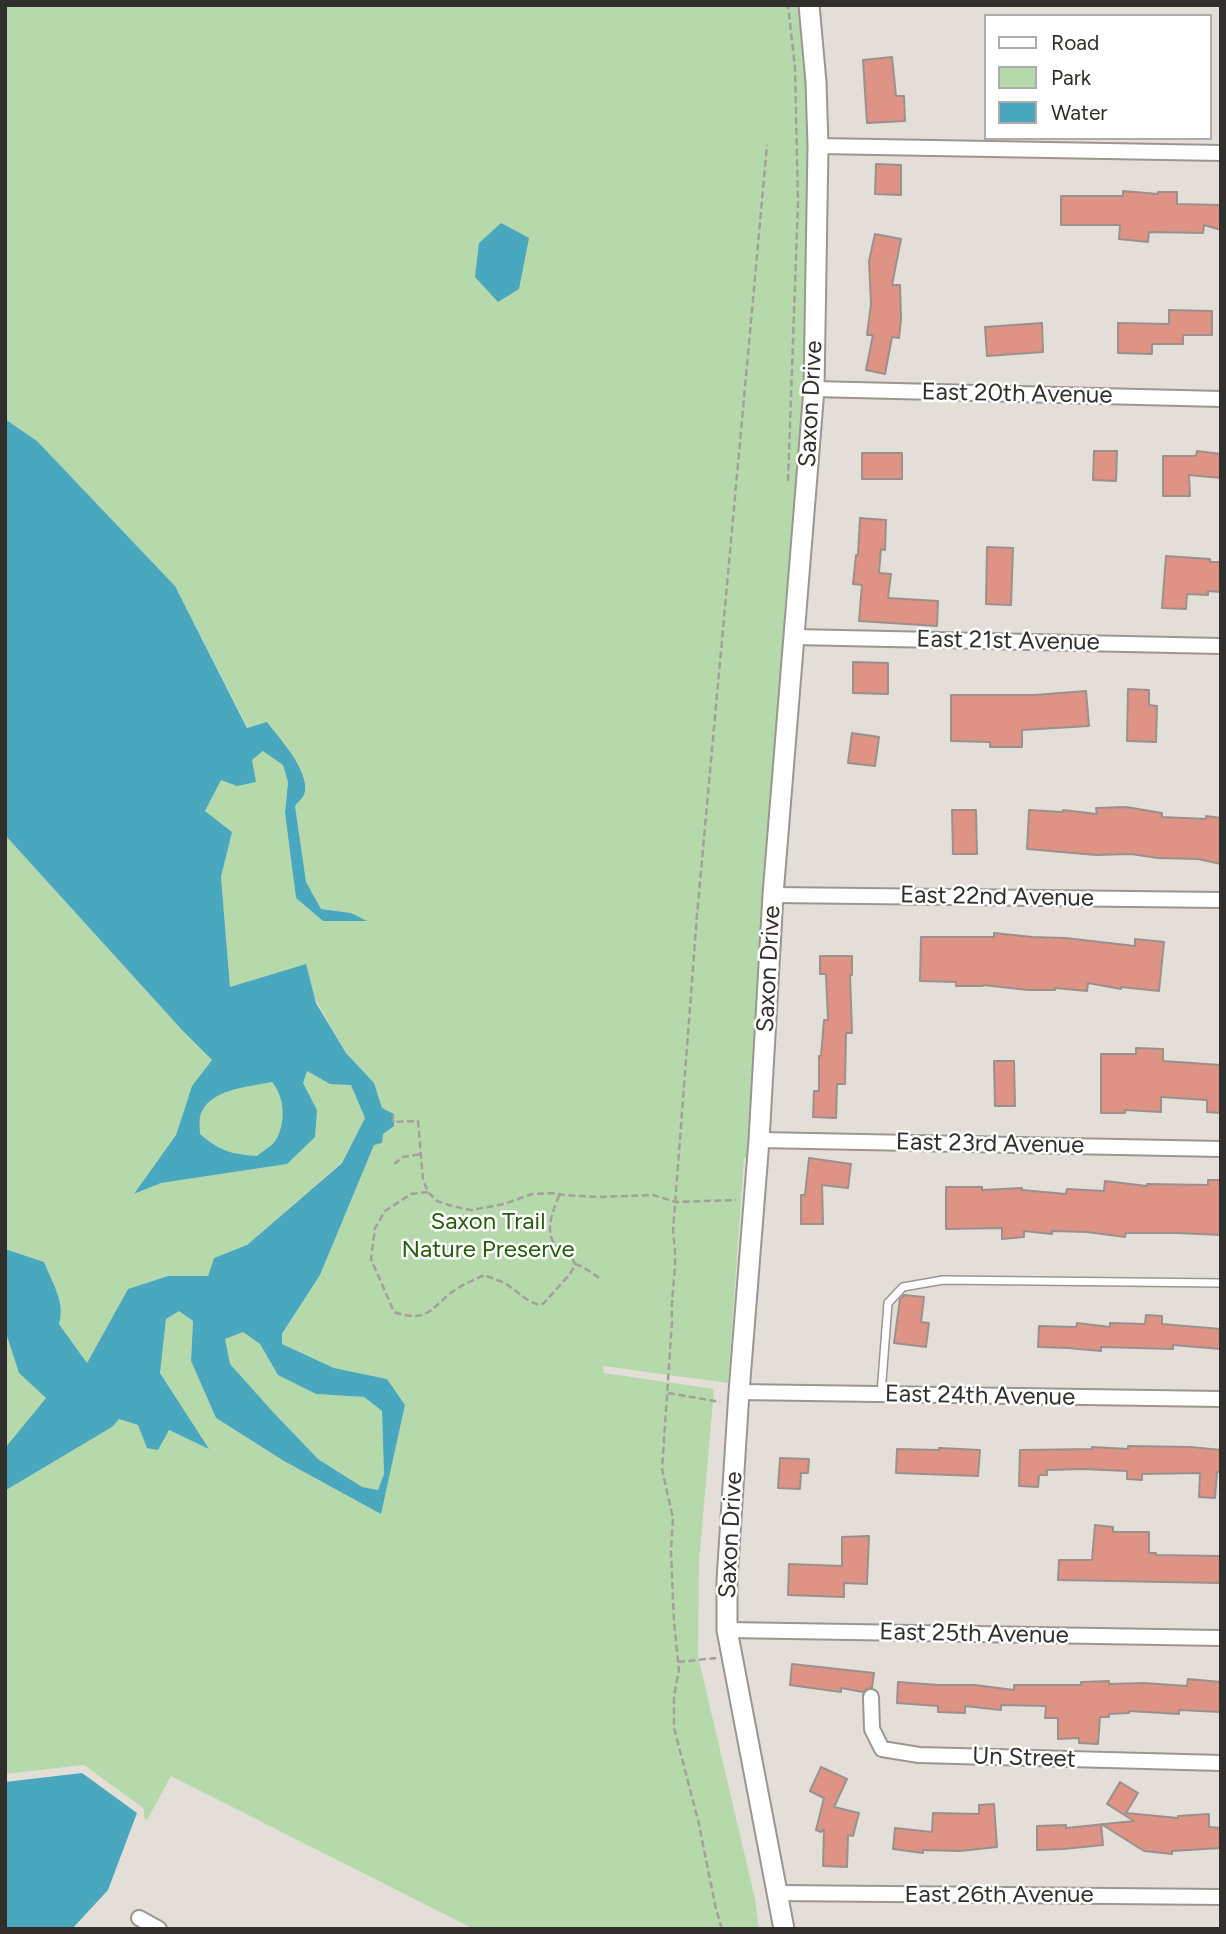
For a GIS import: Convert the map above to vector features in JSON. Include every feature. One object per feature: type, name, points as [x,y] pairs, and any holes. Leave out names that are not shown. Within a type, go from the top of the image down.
[{"type":"street","name":"Saxon Drive","points":[[784,1929],[727,1630],[727,1581],[732,1398],[759,1140],[773,895],[814,389],[818,146],[816,82],[808,5]]},
{"type":"street","points":[[818,146],[1221,153]]},
{"type":"street","name":"East 20th Avenue","points":[[814,389],[1221,399]]},
{"type":"street","name":"East 21st Avenue","points":[[794,636],[1221,646]]},
{"type":"street","name":"East 22nd Avenue","points":[[773,895],[1221,900]]},
{"type":"street","name":"East 23rd Avenue","points":[[759,1140],[1221,1149]]},
{"type":"street","name":"East 24th Avenue","points":[[732,1398],[881,1394],[1221,1399]]},
{"type":"street","name":"East 25th Avenue","points":[[727,1630],[1221,1638]]},
{"type":"street","name":"Un Street","points":[[870,1697],[872,1729],[882,1749],[919,1755],[1221,1763]]},
{"type":"street","name":"East 26th Avenue","points":[[777,1893],[1221,1897]]},
{"type":"street","points":[[139,1919],[159,1929]]},
{"type":"lane","points":[[881,1394],[888,1303],[903,1287],[943,1280],[1221,1283]]},
{"type":"path","points":[[722,1929],[674,1728],[678,1662],[671,1551],[673,1518],[662,1469],[672,1322],[670,1302],[676,1254],[673,1231],[697,915],[767,145]]},
{"type":"path","points":[[393,1115],[393,1122],[418,1121],[423,1180],[428,1192],[437,1201],[471,1210],[504,1204],[532,1194],[552,1193],[600,1197],[653,1195],[676,1202],[740,1200]]},
{"type":"path","points":[[394,1164],[403,1157],[421,1154]]},
{"type":"path","points":[[428,1192],[411,1194],[402,1199],[385,1211],[375,1228],[372,1259],[394,1312],[408,1317],[430,1313],[456,1289],[484,1275],[505,1283],[529,1301],[539,1305],[544,1303],[570,1274],[575,1264],[573,1257],[554,1242],[550,1224],[551,1213],[560,1194]]},
{"type":"path","points":[[575,1264],[583,1266],[601,1279]]},
{"type":"path","points":[[668,1393],[732,1398]]},
{"type":"path","points":[[678,1662],[720,1658]]},
{"type":"green space","name":"Saxon Trail Nature Preserve","points":[[5,5],[809,5],[814,389],[759,1140],[744,1159],[728,1383],[603,1366],[604,1373],[714,1389],[699,1562],[698,1656],[755,1899],[759,1929],[474,1929],[171,1776],[147,1820],[142,1807],[84,1765],[5,1774],[5,1483],[7,1489],[112,1427],[119,1419],[138,1425],[158,1450],[168,1430],[208,1448],[160,1373],[166,1319],[179,1310],[193,1321],[191,1361],[216,1418],[284,1461],[381,1513],[405,1405],[387,1379],[334,1368],[282,1344],[282,1335],[320,1275],[374,1145],[382,1108],[374,1083],[346,1053],[314,997],[230,988],[221,877],[232,832],[205,811],[221,779],[264,751],[283,765],[288,782],[285,813],[296,898],[323,921],[351,913],[321,909],[306,883],[295,806],[305,793],[304,776],[248,728],[175,586],[37,441],[5,419]]},
{"type":"green space","points":[[5,835],[212,1060],[192,1086],[176,1135],[135,1194],[161,1183],[287,1164],[317,1110],[302,1083],[307,1071],[330,1084],[351,1084],[365,1118],[342,1162],[247,1245],[214,1258],[208,1276],[168,1276],[128,1289],[87,1363],[59,1324],[61,1308],[44,1262],[5,1249]]},
{"type":"green space","points":[[272,1082],[282,1103],[281,1127],[273,1143],[257,1156],[233,1153],[220,1148],[200,1134],[200,1117],[211,1100],[230,1091]]},
{"type":"green space","points":[[5,1330],[19,1373],[46,1398],[5,1448]]},
{"type":"green space","points":[[243,1332],[260,1344],[278,1375],[316,1394],[364,1397],[382,1411],[384,1474],[378,1491],[362,1487],[318,1459],[229,1364],[224,1339]]},
{"type":"water","points":[[501,223],[529,238],[519,289],[498,302],[475,277],[479,243]]},
{"type":"water","points":[[5,419],[37,441],[175,586],[247,728],[267,722],[298,764],[305,783],[305,792],[295,806],[306,882],[321,909],[351,913],[367,921],[323,921],[296,898],[285,813],[288,782],[283,765],[263,751],[252,760],[256,782],[237,786],[221,780],[205,811],[232,832],[221,877],[230,987],[306,964],[316,1003],[346,1053],[374,1083],[382,1108],[394,1114],[394,1126],[383,1134],[382,1143],[374,1145],[320,1275],[282,1334],[282,1344],[334,1368],[387,1379],[405,1405],[381,1514],[284,1461],[216,1418],[191,1361],[193,1321],[179,1311],[166,1319],[160,1373],[209,1449],[169,1430],[158,1450],[147,1448],[138,1425],[119,1419],[112,1427],[6,1490],[5,1448],[46,1398],[19,1373],[5,1330],[5,1249],[44,1262],[61,1308],[59,1324],[87,1363],[128,1289],[168,1276],[208,1276],[214,1258],[247,1245],[342,1163],[365,1118],[351,1085],[330,1084],[307,1071],[303,1083],[317,1110],[315,1137],[287,1164],[161,1183],[134,1194],[176,1135],[192,1086],[212,1060],[5,835]],"holes":[[[272,1082],[282,1103],[281,1127],[273,1143],[257,1156],[226,1151],[200,1134],[200,1117],[211,1100],[230,1091]],[[243,1332],[260,1344],[278,1375],[316,1394],[364,1397],[382,1411],[384,1474],[378,1490],[362,1487],[318,1459],[230,1364],[225,1339]]]},
{"type":"water","points":[[82,1773],[137,1813],[108,1890],[72,1929],[5,1929],[5,1782]]},
{"type":"building","points":[[892,57],[896,96],[904,96],[905,121],[867,123],[863,60]]},
{"type":"building","points":[[876,164],[901,165],[901,195],[875,194]]},
{"type":"building","points":[[1123,191],[1158,194],[1177,192],[1177,204],[1221,205],[1221,230],[1204,225],[1203,233],[1149,232],[1148,242],[1119,239],[1120,225],[1061,225],[1061,196],[1123,196]]},
{"type":"building","points":[[875,234],[901,239],[892,285],[900,285],[899,338],[892,337],[885,374],[866,370],[873,335],[867,335],[871,304],[869,261]]},
{"type":"building","points":[[1169,310],[1212,311],[1212,335],[1183,335],[1183,344],[1152,344],[1152,354],[1118,353],[1118,323],[1169,324]]},
{"type":"building","points":[[1042,323],[1043,352],[987,356],[985,327]]},
{"type":"building","points":[[1094,451],[1117,451],[1116,481],[1093,480]]},
{"type":"building","points":[[1197,451],[1221,454],[1221,478],[1189,475],[1190,496],[1163,496],[1163,456],[1196,456]]},
{"type":"building","points":[[862,453],[902,453],[902,479],[862,479]]},
{"type":"building","points":[[860,518],[886,520],[885,550],[881,549],[879,573],[891,574],[888,598],[938,601],[937,626],[859,621],[862,585],[853,584]]},
{"type":"building","points":[[987,547],[1013,548],[1011,605],[986,604]]},
{"type":"building","points":[[1166,556],[1221,562],[1221,592],[1208,591],[1208,595],[1187,594],[1186,609],[1162,608]]},
{"type":"building","points":[[853,662],[888,663],[888,694],[853,693]]},
{"type":"building","points":[[1128,689],[1149,690],[1149,705],[1157,706],[1156,742],[1127,741]]},
{"type":"building","points":[[1086,691],[1089,726],[1022,730],[1022,747],[990,747],[990,742],[951,741],[951,695],[1034,695]]},
{"type":"building","points":[[852,733],[879,737],[875,766],[848,763]]},
{"type":"building","points":[[1126,807],[1162,813],[1162,817],[1221,818],[1221,864],[1198,859],[1027,849],[1029,810],[1097,814],[1096,808]]},
{"type":"building","points":[[952,810],[976,810],[977,854],[953,854]]},
{"type":"building","points":[[994,933],[1135,946],[1135,939],[1164,942],[1159,991],[1121,989],[1088,983],[1087,991],[956,986],[956,982],[920,981],[921,937],[994,937]]},
{"type":"building","points":[[820,956],[852,956],[852,1033],[846,1033],[845,1084],[837,1084],[836,1118],[813,1117],[814,1091],[819,1091],[819,1056],[824,1020],[828,1020],[826,974],[820,974]]},
{"type":"building","points":[[1136,1048],[1163,1049],[1163,1061],[1221,1065],[1221,1113],[1207,1112],[1207,1100],[1161,1097],[1161,1112],[1125,1110],[1125,1113],[1101,1113],[1101,1054],[1136,1054]]},
{"type":"building","points":[[994,1061],[1014,1061],[1015,1106],[995,1106]]},
{"type":"building","points":[[809,1158],[851,1164],[848,1188],[822,1185],[823,1224],[801,1224],[801,1195],[805,1195]]},
{"type":"building","points":[[1208,1180],[1221,1180],[1221,1235],[1126,1233],[1125,1237],[1087,1232],[1052,1231],[1052,1234],[1024,1231],[1024,1237],[1002,1239],[1002,1228],[946,1229],[946,1187],[982,1187],[982,1190],[1022,1188],[1066,1194],[1067,1189],[1104,1191],[1105,1181],[1147,1186],[1208,1185]]},
{"type":"building","points":[[904,1295],[924,1297],[921,1322],[929,1323],[926,1347],[894,1343],[900,1299]]},
{"type":"building","points":[[1146,1315],[1162,1316],[1162,1324],[1221,1329],[1221,1349],[1173,1345],[1173,1349],[1101,1347],[1101,1351],[1038,1347],[1039,1326],[1076,1327],[1077,1323],[1110,1327],[1110,1323],[1145,1324]]},
{"type":"building","points":[[1128,1446],[1221,1450],[1221,1472],[1217,1472],[1215,1498],[1199,1497],[1200,1473],[1142,1474],[1142,1480],[1127,1479],[1127,1471],[1047,1470],[1047,1475],[1039,1475],[1038,1487],[1019,1486],[1020,1450],[1092,1447],[1128,1449]]},
{"type":"building","points":[[897,1449],[980,1450],[978,1476],[896,1473]]},
{"type":"building","points":[[780,1458],[809,1459],[808,1473],[801,1473],[800,1489],[778,1488]]},
{"type":"building","points":[[1095,1525],[1113,1527],[1113,1532],[1149,1532],[1149,1553],[1156,1555],[1221,1556],[1221,1583],[1058,1580],[1059,1560],[1092,1560]]},
{"type":"building","points":[[869,1536],[867,1584],[844,1583],[844,1597],[788,1595],[789,1564],[842,1566],[842,1537]]},
{"type":"building","points":[[792,1664],[874,1673],[872,1688],[863,1692],[841,1688],[841,1692],[790,1685]]},
{"type":"building","points":[[1188,1679],[1221,1682],[1221,1712],[1179,1710],[1179,1714],[1129,1711],[1109,1714],[1109,1717],[1100,1717],[1098,1744],[1079,1743],[1079,1738],[1058,1739],[1058,1718],[1045,1718],[1046,1706],[1001,1705],[1001,1710],[965,1706],[965,1713],[938,1712],[938,1706],[897,1703],[898,1682],[975,1685],[1014,1690],[1014,1685],[1081,1685],[1081,1682],[1109,1681],[1109,1684],[1187,1686]]},
{"type":"building","points":[[821,1767],[847,1779],[834,1807],[859,1813],[853,1836],[848,1835],[847,1867],[823,1866],[824,1829],[821,1832],[816,1830],[824,1798],[810,1791]]},
{"type":"building","points":[[1120,1782],[1138,1793],[1126,1813],[1178,1818],[1209,1814],[1209,1827],[1221,1828],[1221,1848],[1172,1851],[1172,1854],[1144,1851],[1102,1824],[1134,1821],[1107,1804]]},
{"type":"building","points":[[994,1804],[997,1847],[960,1851],[923,1850],[923,1853],[893,1849],[895,1828],[932,1832],[933,1813],[979,1814],[979,1805]]},
{"type":"building","points":[[1101,1824],[1103,1845],[1037,1850],[1037,1826],[1066,1825],[1066,1828]]}]
